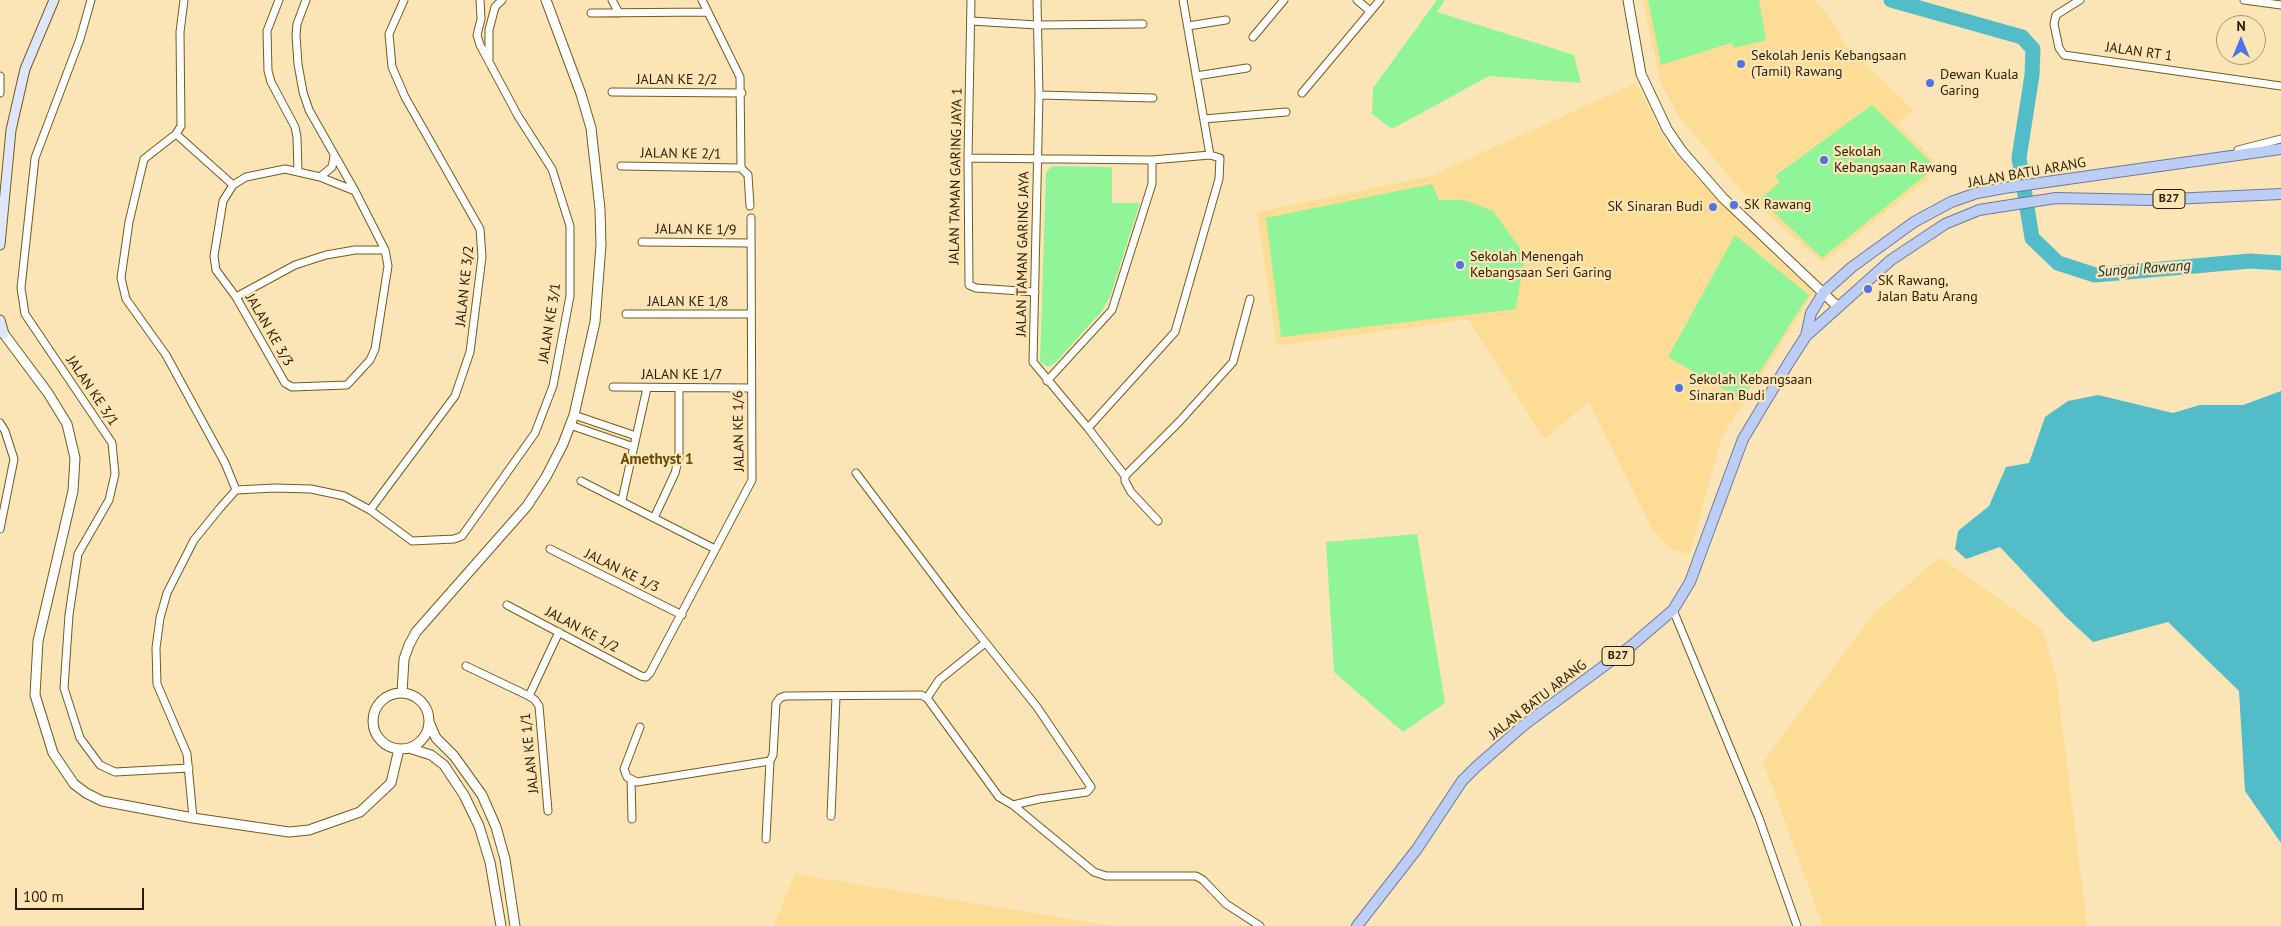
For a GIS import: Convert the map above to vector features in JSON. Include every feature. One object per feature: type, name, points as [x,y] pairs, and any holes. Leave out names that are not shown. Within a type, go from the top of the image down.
[{"type":"main road","points":[[0,245],[11,130],[25,69],[54,0]]},
{"type":"main road","name":"JALAN BATU ARANG","points":[[1806,336],[1811,312],[1824,292],[1852,267],[1914,222],[1951,202],[1977,193],[2004,188],[2281,149]]},
{"type":"main road","name":"JALAN BATU ARANG","points":[[1358,926],[1417,849],[1462,781],[1524,725],[1608,663],[1673,610],[1690,582],[1743,439],[1806,336],[1891,260],[1945,224],[1979,210],[2056,198],[2150,200],[2281,194]]},
{"type":"street","name":"JALAN KE 3/1","points":[[91,0],[80,39],[36,158],[21,288],[25,314],[112,443],[115,474],[109,500],[78,554],[69,615],[64,688],[80,738],[100,764],[115,772],[189,768]]},
{"type":"street","points":[[184,0],[180,32],[183,117],[181,126],[176,134],[144,159],[129,222],[121,278],[126,299],[166,355],[225,463],[236,490]]},
{"type":"street","points":[[279,0],[268,31],[268,71],[271,82],[295,126],[298,172]]},
{"type":"street","name":"JALAN KE 3/3","points":[[233,186],[223,201],[214,256],[216,270],[236,297],[285,383],[292,387],[347,385],[370,360],[375,349],[388,266],[385,250],[356,191],[309,110],[299,74],[297,24],[306,0]]},
{"type":"street","name":"JALAN KE 3/2","points":[[370,510],[455,396],[470,352],[482,257],[480,229],[405,97],[392,67],[389,34],[404,0]]},
{"type":"street","name":"JALAN KE 3/1","points":[[370,510],[412,541],[454,539],[462,536],[535,433],[552,386],[570,296],[570,226],[552,169],[518,116],[480,46],[477,35],[480,19],[480,0]]},
{"type":"street","points":[[489,64],[489,30],[495,7],[502,0]]},
{"type":"street","points":[[402,694],[404,659],[416,632],[527,506],[546,476],[574,415],[595,322],[600,262],[600,209],[591,128],[581,94],[546,0]]},
{"type":"street","points":[[612,0],[619,13]]},
{"type":"street","points":[[702,0],[740,77],[742,94],[741,168],[748,175],[750,206]]},
{"type":"street","name":"JALAN TAMAN GARING JAYA 1","points":[[971,0],[968,158],[969,285],[976,288],[1035,292]]},
{"type":"street","name":"JALAN TAMAN GARING JAYA","points":[[1037,0],[1039,95],[1033,362],[1125,476],[1127,486],[1158,521]]},
{"type":"street","points":[[1183,0],[1210,155]]},
{"type":"street","points":[[1253,37],[1284,0]]},
{"type":"street","points":[[1357,0],[1370,12]]},
{"type":"street","points":[[1302,93],[1380,0]]},
{"type":"street","points":[[1628,0],[1641,74],[1667,129],[1682,152],[1723,198],[1838,307]]},
{"type":"street","name":"JALAN RT 1","points":[[2080,0],[2056,15],[2054,24],[2059,48],[2064,55],[2281,86]]},
{"type":"street","points":[[2244,0],[2281,5]]},
{"type":"street","points":[[591,13],[708,12]]},
{"type":"street","points":[[1188,26],[1226,20]]},
{"type":"street","points":[[971,21],[1037,25],[1143,24]]},
{"type":"street","points":[[1196,76],[1247,68]]},
{"type":"street","points":[[0,92],[1,76]]},
{"type":"street","name":"JALAN KE 2/2","points":[[612,92],[742,94]]},
{"type":"street","points":[[1039,95],[1153,98]]},
{"type":"street","points":[[1204,119],[1286,112]]},
{"type":"street","points":[[176,134],[233,186],[246,177],[285,169],[320,177],[356,191]]},
{"type":"street","points":[[2181,163],[2260,146],[2281,139]]},
{"type":"street","points":[[968,158],[1152,160],[1210,155],[1220,158],[1219,179],[1175,332],[1088,428]]},
{"type":"street","points":[[320,177],[332,166],[334,156]]},
{"type":"street","points":[[1048,381],[1112,310],[1152,184],[1152,160]]},
{"type":"street","name":"JALAN KE 2/1","points":[[621,166],[741,168]]},
{"type":"street","name":"JALAN KE 1/6","points":[[646,677],[682,615],[752,480],[751,218]]},
{"type":"street","name":"JALAN KE 1/9","points":[[642,242],[750,243]]},
{"type":"street","points":[[236,297],[295,265],[326,255],[355,250],[385,250]]},
{"type":"street","points":[[1125,476],[1179,422],[1232,362],[1250,299]]},
{"type":"street","name":"JALAN KE 1/8","points":[[626,314],[750,314]]},
{"type":"street","points":[[1,328],[48,393],[67,424],[75,458],[72,491],[38,641],[35,695],[53,753],[74,784],[86,793],[102,800],[193,818],[289,832],[309,830],[360,812],[390,783],[404,749],[424,739],[430,722]]},
{"type":"street","name":"JALAN KE 1/7","points":[[613,387],[751,388]]},
{"type":"street","points":[[622,500],[647,388]]},
{"type":"street","points":[[654,518],[675,473],[679,457],[679,388]]},
{"type":"street","points":[[574,415],[636,436]]},
{"type":"street","points":[[0,423],[5,431],[14,459],[0,529]]},
{"type":"street","points":[[570,425],[634,446]]},
{"type":"street","points":[[856,473],[985,643],[1037,707],[1091,787],[1087,792],[1039,798],[1013,805]]},
{"type":"street","points":[[582,481],[715,549]]},
{"type":"street","points":[[193,818],[189,768],[182,739],[157,684],[156,648],[160,618],[167,593],[194,540],[236,490],[310,488],[344,496],[370,510]]},
{"type":"street","name":"JALAN KE 1/3","points":[[550,549],[682,615]]},
{"type":"street","name":"JALAN KE 1/2","points":[[507,605],[646,677]]},
{"type":"street","points":[[1673,610],[1759,818],[1797,926]]},
{"type":"street","name":"JALAN KE 1/1","points":[[528,696],[559,632]]},
{"type":"street","points":[[927,698],[939,680],[985,643]]},
{"type":"street","name":"JALAN KE 1/1","points":[[466,666],[528,696],[535,700],[539,706],[548,811]]},
{"type":"street","points":[[501,926],[490,862],[479,826],[464,795],[444,765],[431,755],[390,747],[382,742],[373,725],[377,706],[384,699],[392,695],[411,695],[425,706],[436,738],[454,756],[482,794],[496,827],[506,859],[514,926]]},
{"type":"street","points":[[766,839],[770,761],[773,755],[776,703],[780,698],[784,696],[920,695],[927,698],[999,796],[1013,805],[1094,872],[1106,876],[1196,876],[1203,880],[1226,904],[1260,926]]},
{"type":"street","points":[[831,816],[836,697]]},
{"type":"street","points":[[640,727],[624,769],[627,777],[637,782],[770,761]]},
{"type":"street","points":[[631,779],[632,819]]},
{"type":"shaded area","points":[[1643,0],[1813,0],[1824,9],[1847,47],[1914,110],[1897,124],[1941,168],[1822,263],[1740,189],[1679,117],[1660,81]]},
{"type":"shaded area","name":"Sekolah Menengah Kebangsaan Seri Garing","points":[[1636,83],[1670,149],[1722,205],[1814,293],[1722,437],[1689,555],[1669,548],[1653,530],[1589,402],[1544,439],[1468,319],[1277,346],[1257,212],[1431,176]]},
{"type":"shaded area","points":[[1940,557],[2043,630],[2056,677],[2087,926],[1823,926],[1763,762],[1874,613]]},
{"type":"shaded area","points":[[795,874],[1113,926],[773,926]]},
{"type":"green space","points":[[1437,0],[1445,0],[1437,12],[1574,55],[1581,83],[1489,76],[1392,129],[1372,114],[1373,88]]},
{"type":"green space","points":[[1648,0],[1759,0],[1766,40],[1734,48],[1731,43],[1661,65]]},
{"type":"green space","points":[[1872,105],[1936,167],[1822,258],[1760,199],[1780,182],[1775,176]]},
{"type":"green space","points":[[1052,166],[1112,167],[1112,203],[1140,203],[1110,297],[1102,311],[1056,362],[1048,367],[1040,362],[1046,172]]},
{"type":"green space","points":[[1432,184],[1439,200],[1464,200],[1493,211],[1525,255],[1516,309],[1281,337],[1266,218]]},
{"type":"green space","points":[[1735,235],[1809,295],[1742,400],[1668,357]]},
{"type":"green space","points":[[1417,534],[1445,703],[1403,732],[1334,672],[1326,542]]},
{"type":"water","points":[[2281,391],[2281,843],[2245,791],[2239,691],[2168,622],[2093,642],[2066,617],[2000,547],[1966,559],[1955,549],[1958,531],[1989,506],[2006,467],[2029,463],[2045,417],[2068,401],[2098,395],[2173,413],[2200,405],[2243,405]]},
{"type":"waterway","name":"Sungai Rawang","points":[[1891,0],[2022,37],[2033,49],[2032,75],[2019,158],[2032,238],[2058,263],[2095,275],[2250,261],[2281,263]]},
{"type":"place","name":"Sekolah Jenis Kebangsaan (Tamil) Rawang","points":[[1741,64]]},
{"type":"place","name":"Dewan Kuala Garing","points":[[1930,83]]},
{"type":"place","name":"Sekolah Kebangsaan Rawang","points":[[1824,160]]},
{"type":"place","name":"SK Rawang","points":[[1734,205]]},
{"type":"place","name":"SK Sinaran Budi","points":[[1713,207]]},
{"type":"place","name":"Sekolah Menengah Kebangsaan Seri Garing","points":[[1460,265]]},
{"type":"place","name":"SK Rawang, Jalan Batu Arang","points":[[1868,289]]},
{"type":"place","name":"Sekolah Kebangsaan Sinaran Budi","points":[[1679,388]]},
{"type":"district","name":"Amethyst 1","points":[[657,460]]}]
